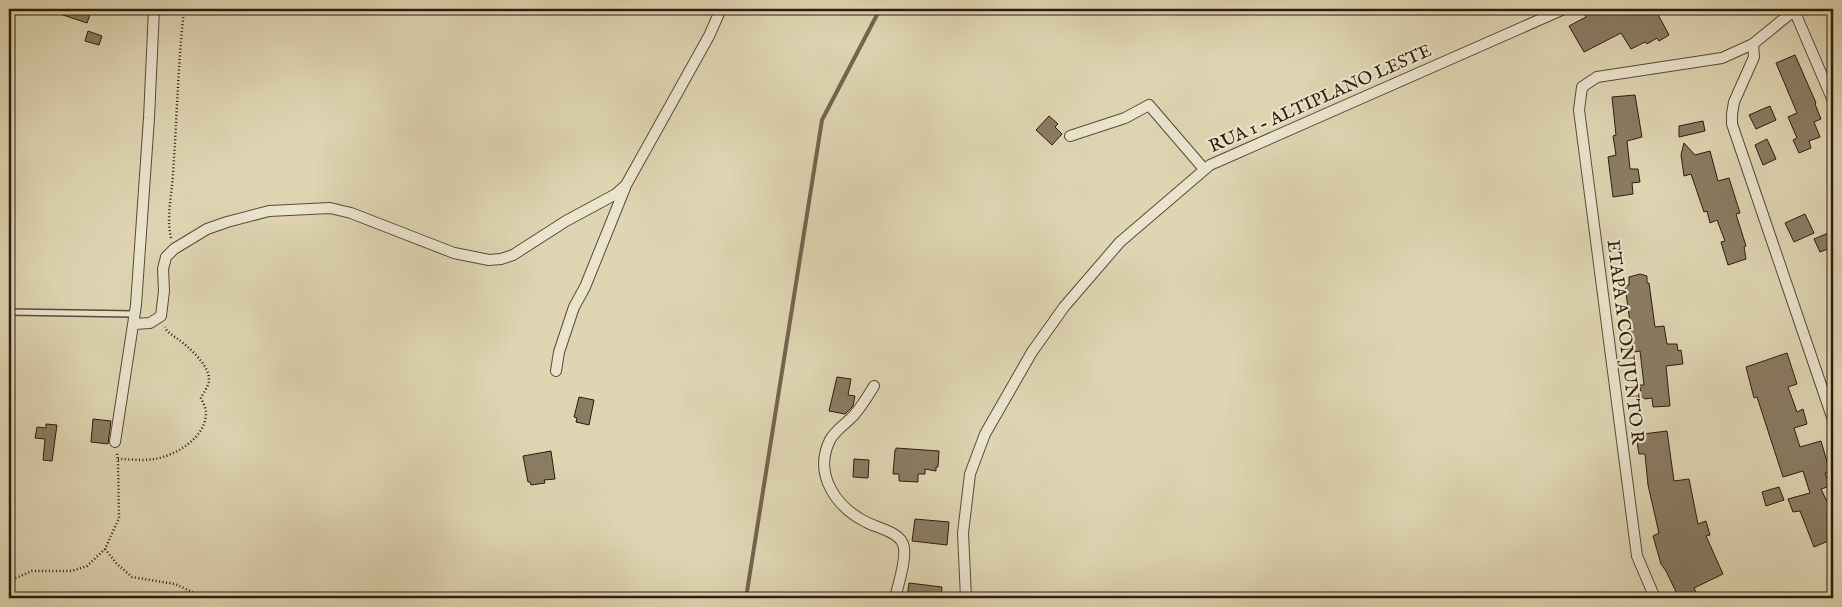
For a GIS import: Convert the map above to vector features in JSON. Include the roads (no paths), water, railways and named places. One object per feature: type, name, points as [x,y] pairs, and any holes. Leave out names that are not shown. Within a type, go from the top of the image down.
[{"type":"street","points":[[114,442],[134,319],[149,118],[154,9]]},
{"type":"street","points":[[556,370],[559,352],[574,307],[585,287],[626,185],[722,9]]},
{"type":"street","name":"RUA 1 - ALTIPLANO LESTE","points":[[966,598],[963,533],[970,474],[985,434],[1032,352],[1064,306],[1120,242],[1210,164],[1564,9]]},
{"type":"street","points":[[1833,101],[1795,9],[1752,44],[1754,57],[1734,102],[1732,124],[1833,420]]},
{"type":"street","name":"ETAPA A CONJUNTO R","points":[[1655,598],[1637,556],[1579,110],[1579,98],[1582,87],[1597,77],[1715,60],[1752,44]]},
{"type":"street","points":[[1070,136],[1125,118],[1149,105],[1204,169]]},
{"type":"street","points":[[134,319],[150,322],[161,316],[164,292],[163,269],[166,257],[174,249],[207,229],[250,216],[269,211],[330,208],[351,213],[454,253],[489,260],[513,255],[566,220],[616,194],[626,185]]},
{"type":"street","points":[[874,386],[854,415],[831,438],[826,453],[824,470],[828,485],[847,512],[897,536],[903,543],[905,552],[895,598]]},
{"type":"lane","points":[[9,312],[12,310],[134,319]]},
{"type":"waterway","points":[[746,598],[822,120],[880,9]]}]
